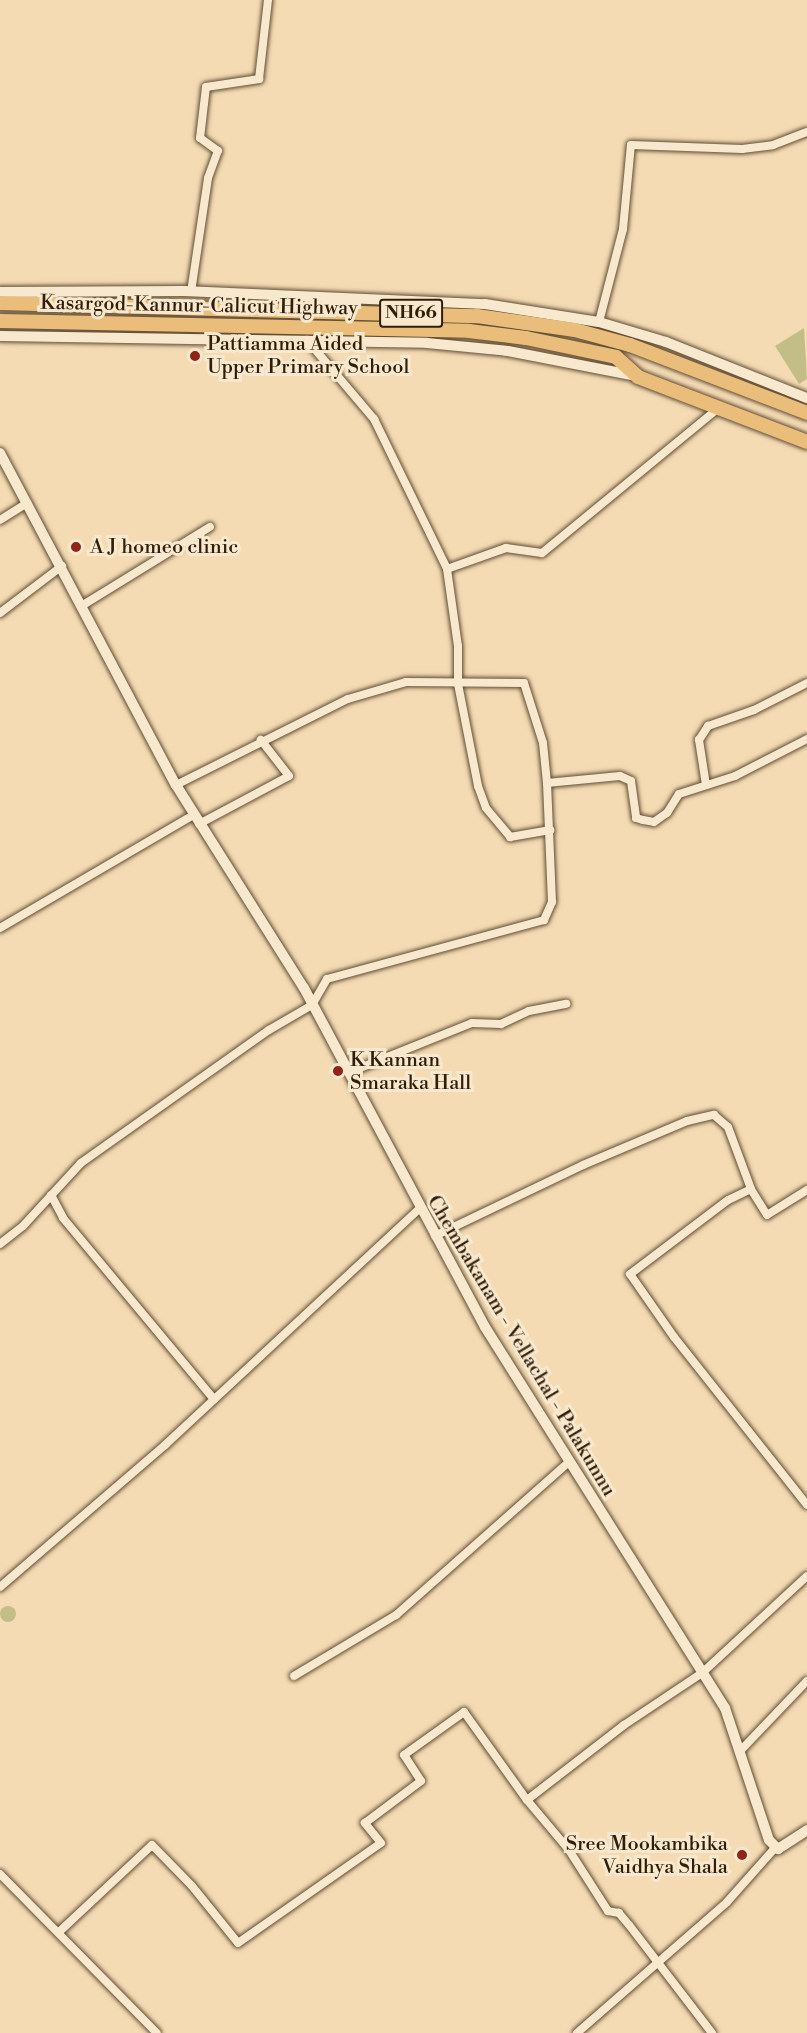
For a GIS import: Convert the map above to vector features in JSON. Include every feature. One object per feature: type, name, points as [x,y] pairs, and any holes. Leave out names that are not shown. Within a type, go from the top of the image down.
[{"type":"highway","name":"Kasargod-Kannur-Calicut Highway","points":[[0,303],[477,316],[575,330],[630,345],[807,413]]},
{"type":"highway","name":"Kasargod-Kannur-Calicut Highway","points":[[0,321],[469,331],[616,357],[638,376],[807,442]]},
{"type":"main road","points":[[0,292],[191,292],[485,304],[599,322],[666,342],[807,398]]},
{"type":"main road","points":[[0,336],[427,343],[508,351],[638,376]]},
{"type":"main road","name":"Chembakanam - Vellachal - Palakunnu","points":[[0,453],[83,605],[176,785],[312,1005],[350,1072],[419,1209],[485,1328],[725,1708],[763,1827],[776,1848]]},
{"type":"main road","points":[[776,1848],[807,1830]]},
{"type":"street","points":[[191,292],[208,178],[218,151],[200,138],[206,87],[259,78],[268,0]]},
{"type":"street","points":[[599,322],[623,229],[631,145],[742,149],[773,145],[807,132]]},
{"type":"street","points":[[307,340],[374,419],[447,569],[458,646],[458,684],[478,786],[486,808],[510,837],[550,830]]},
{"type":"street","points":[[447,569],[506,548],[542,553],[720,407]]},
{"type":"street","points":[[0,520],[27,503]]},
{"type":"street","points":[[83,605],[210,527]]},
{"type":"street","points":[[0,613],[62,566]]},
{"type":"street","points":[[0,1244],[23,1226],[51,1195],[116,1136],[269,1030],[312,1005],[327,980],[544,920],[552,902],[550,830],[543,743],[524,683],[397,685],[348,699],[261,740],[176,785]]},
{"type":"street","points":[[706,785],[699,740],[708,726],[754,710],[807,683]]},
{"type":"street","points":[[547,783],[620,776],[631,781],[636,818],[654,822],[667,813],[679,794],[735,776],[807,739]]},
{"type":"street","points":[[0,928],[196,820],[288,776],[261,740]]},
{"type":"street","points":[[350,1072],[472,1023],[501,1024],[529,1011],[566,1004]]},
{"type":"street","points":[[435,1236],[583,1166],[687,1122],[714,1115],[728,1128],[751,1189],[767,1215],[807,1190]]},
{"type":"street","points":[[751,1189],[728,1200],[630,1274],[674,1337],[807,1504]]},
{"type":"street","points":[[51,1195],[63,1218],[214,1399]]},
{"type":"street","points":[[0,1587],[214,1399],[419,1209]]},
{"type":"street","points":[[294,1676],[396,1615],[569,1462]]},
{"type":"street","points":[[527,1800],[624,1725],[702,1673],[807,1576]]},
{"type":"street","points":[[740,1751],[807,1681]]},
{"type":"street","points":[[59,1932],[152,1845],[192,1886],[238,1943],[381,1843],[365,1823],[421,1781],[404,1755],[464,1712],[527,1800],[574,1858],[608,1911],[619,1913],[659,1960],[712,2033]]},
{"type":"street","points":[[577,2033],[727,1902],[776,1848]]},
{"type":"street","points":[[0,1874],[157,2033]]},
{"type":"shaded area","points":[[804,328],[807,379],[799,384],[775,346]]},
{"type":"shaded area","points":[[5,1606],[11,1606],[16,1614],[14,1620],[5,1622],[0,1617],[0,1611]]},
{"type":"place","name":"Pattiamma Aided Upper Primary School","points":[[195,356]]},
{"type":"place","name":"A J homeo clinic","points":[[76,547]]},
{"type":"place","name":"K Kannan Smaraka Hall","points":[[338,1071]]},
{"type":"place","name":"Sree Mookambika Vaidhya Shala","points":[[742,1855]]}]
